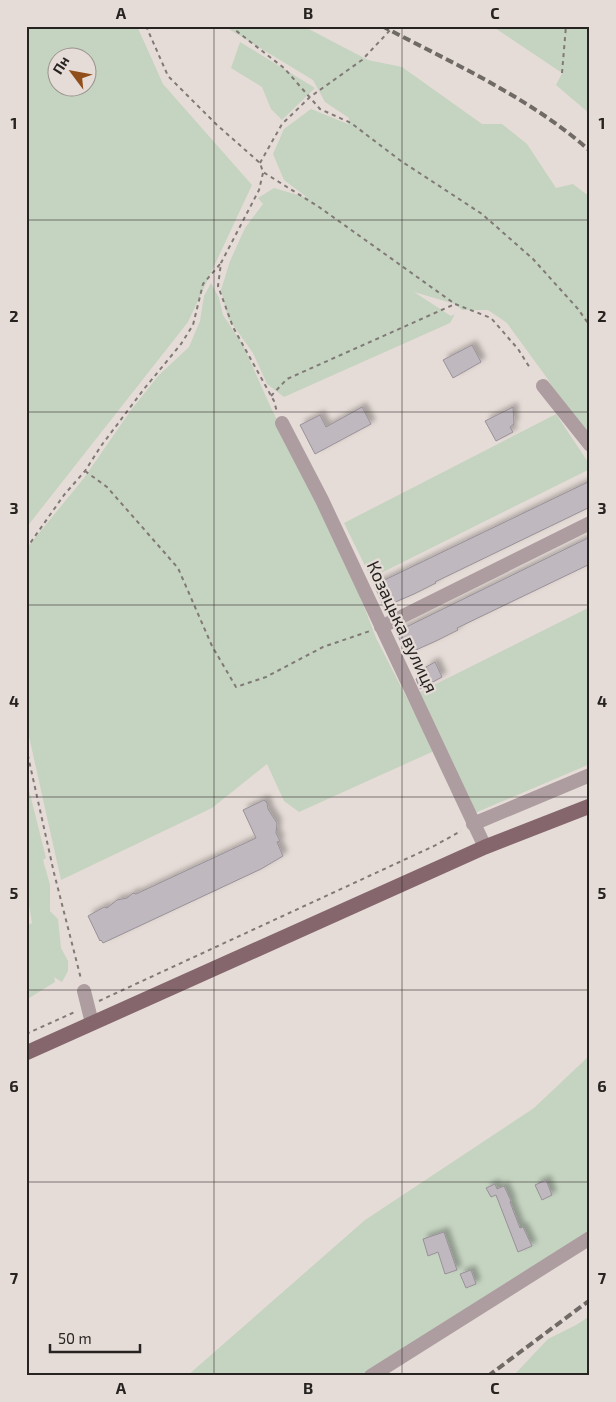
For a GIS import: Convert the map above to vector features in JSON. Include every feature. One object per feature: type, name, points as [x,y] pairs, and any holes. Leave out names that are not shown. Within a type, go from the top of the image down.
[{"type":"main road","points":[[26,1053],[485,847],[590,806]]},
{"type":"street","points":[[543,386],[590,445]]},
{"type":"street","name":"Козацька вулиця","points":[[282,423],[322,500],[485,847]]},
{"type":"street","points":[[381,627],[590,523]]},
{"type":"street","points":[[473,824],[590,775]]},
{"type":"street","points":[[84,991],[92,1023]]},
{"type":"street","points":[[371,1376],[590,1238]]},
{"type":"path","points":[[26,549],[144,389],[181,344],[193,325],[203,284],[221,263],[259,190],[263,172],[260,162],[217,125],[168,76],[146,26]]},
{"type":"path","points":[[230,26],[284,68],[320,109],[351,123],[401,160],[482,214],[533,258],[578,309],[590,326]]},
{"type":"path","points":[[260,162],[282,124],[310,97],[362,60],[394,26]]},
{"type":"path","points":[[562,73],[566,26]]},
{"type":"path","points":[[263,172],[319,207],[455,304],[491,318],[518,349],[530,368]]},
{"type":"path","points":[[221,263],[218,286],[233,328],[271,396],[282,423]]},
{"type":"path","points":[[271,396],[288,379],[455,304]]},
{"type":"path","points":[[85,471],[107,487],[178,568],[212,646],[236,687],[266,677],[323,648],[381,627]]},
{"type":"path","points":[[26,748],[54,873],[84,991]]},
{"type":"path","points":[[26,1034],[434,846],[473,824]]},
{"type":"green space","points":[[26,26],[137,26],[163,84],[252,185],[188,322],[26,528]]},
{"type":"green space","points":[[224,26],[303,26],[368,60],[402,67],[482,124],[502,124],[527,144],[556,188],[573,184],[590,197],[590,436],[562,404],[547,378],[507,323],[488,310],[462,310],[455,304],[414,292],[451,316],[455,314],[450,323],[284,397],[267,384],[253,353],[228,318],[221,290],[230,261],[245,228],[263,204],[258,198],[274,188],[308,198],[284,180],[273,154],[284,129],[311,109],[348,124],[349,118],[325,102],[313,80]]},
{"type":"green space","points":[[492,26],[590,26],[590,114],[556,85],[562,73]]},
{"type":"green space","points":[[240,42],[315,88],[282,120],[271,109],[262,87],[231,68]]},
{"type":"green space","points":[[211,283],[219,298],[223,315],[243,345],[271,408],[342,548],[376,638],[434,751],[299,812],[284,801],[267,764],[212,808],[61,880],[26,723],[26,549],[84,478],[131,410],[159,375],[189,347],[200,321],[204,296]]},
{"type":"green space","points":[[556,414],[590,465],[590,469],[371,578],[344,523]]},
{"type":"green space","points":[[590,607],[590,764],[475,813],[416,694]]},
{"type":"green space","points":[[26,778],[46,858],[43,860],[50,885],[50,911],[58,919],[61,948],[68,961],[68,971],[62,982],[54,977],[55,982],[26,1000],[26,926],[32,923],[26,877]]},
{"type":"green space","points":[[590,1055],[590,1231],[369,1376],[187,1376],[365,1220],[534,1108]]},
{"type":"green space","points":[[590,1316],[590,1376],[513,1376],[548,1339]]},
{"type":"building","points":[[472,345],[481,362],[453,378],[443,360]]},
{"type":"building","points":[[362,407],[371,424],[315,454],[300,425],[320,415],[326,427]]},
{"type":"building","points":[[513,407],[514,424],[510,427],[513,432],[496,441],[485,421]]},
{"type":"building","points":[[590,481],[590,507],[384,607],[374,585]]},
{"type":"building","points":[[590,537],[590,564],[407,654],[396,632]]},
{"type":"building","points":[[435,662],[442,677],[420,689],[416,679],[420,677],[419,674],[428,670],[426,667]]},
{"type":"building","points":[[264,800],[277,823],[276,833],[280,841],[277,842],[283,856],[261,869],[103,943],[100,941],[88,916],[104,907],[107,908],[117,900],[127,898],[133,893],[136,894],[256,838],[243,810]]},
{"type":"building","points":[[546,1180],[552,1195],[542,1200],[535,1185]]},
{"type":"building","points":[[495,1184],[497,1189],[504,1186],[520,1228],[523,1227],[532,1246],[518,1252],[496,1195],[491,1197],[486,1188]]},
{"type":"building","points":[[444,1232],[457,1270],[445,1274],[438,1252],[428,1256],[423,1239]]},
{"type":"building","points":[[471,1270],[476,1284],[466,1288],[460,1274]]},
{"type":"railway","points":[[382,26],[517,98],[567,132],[590,151]]},
{"type":"railway","points":[[488,1376],[590,1300]]}]
